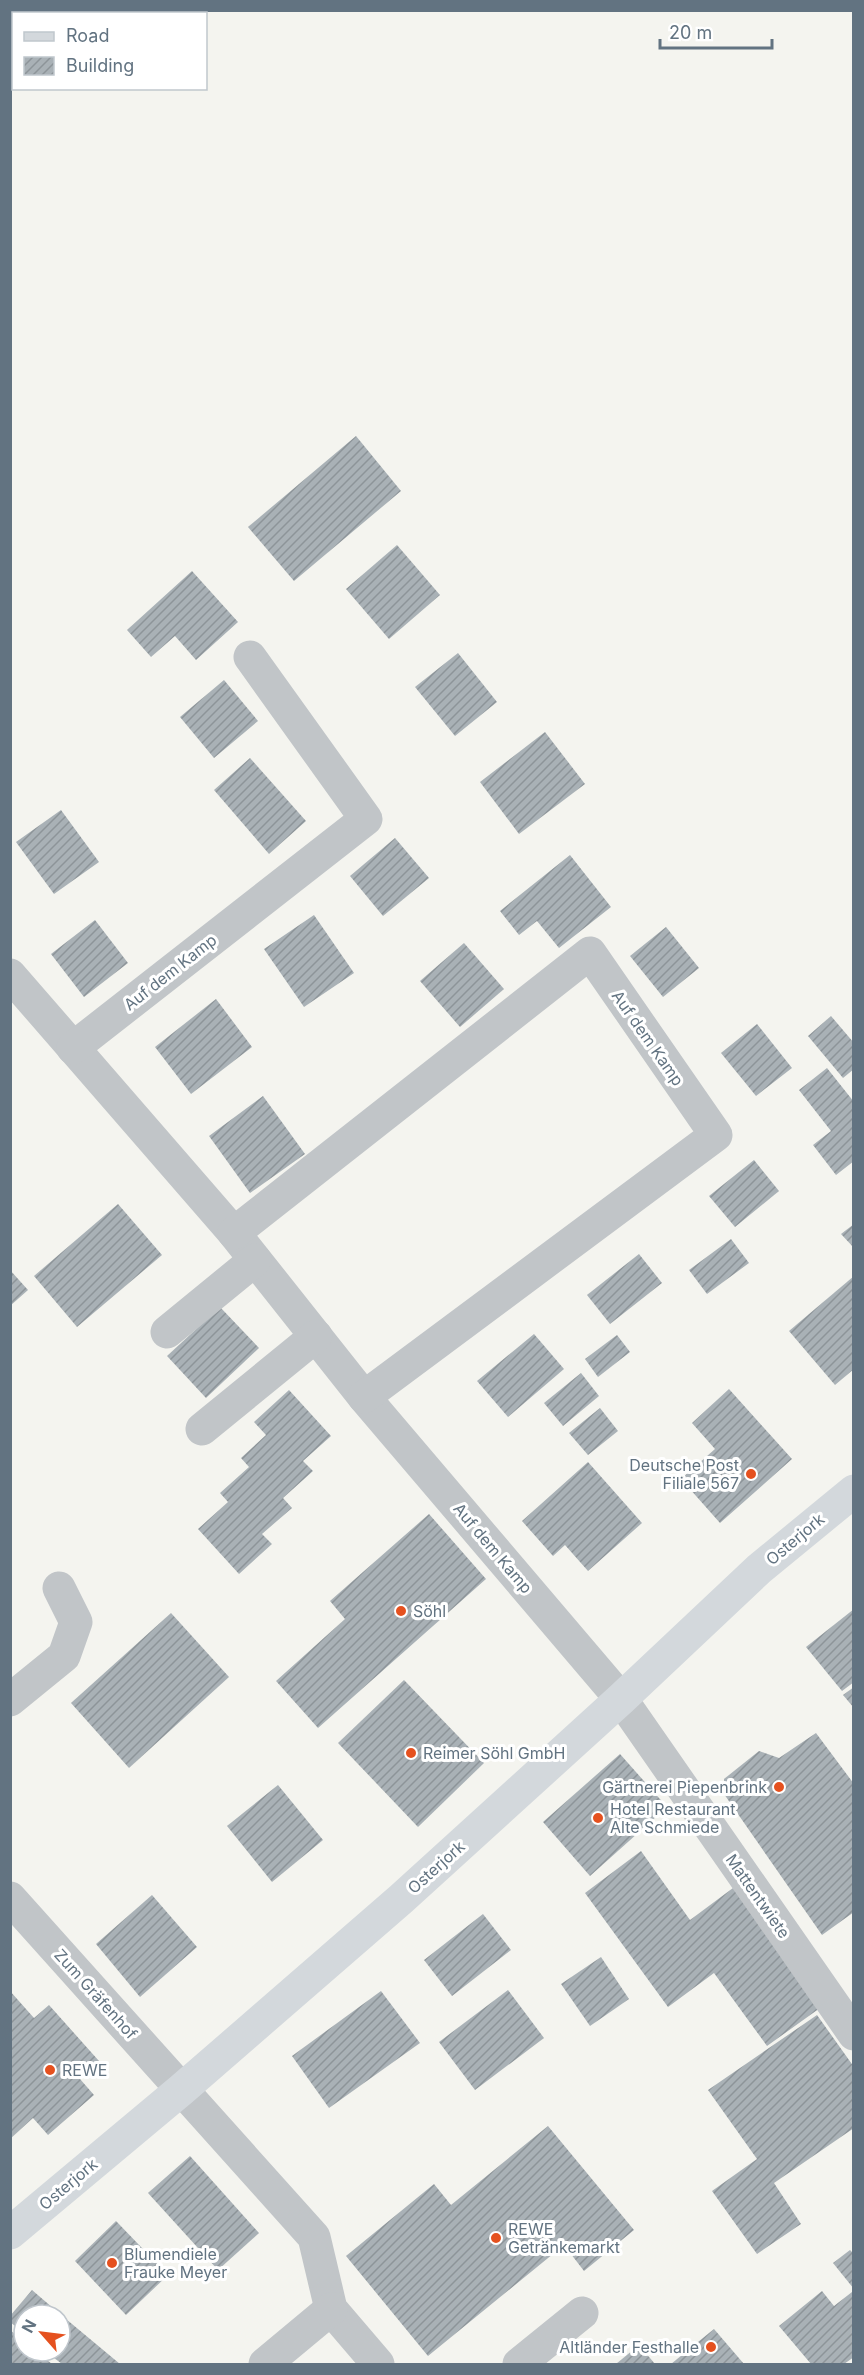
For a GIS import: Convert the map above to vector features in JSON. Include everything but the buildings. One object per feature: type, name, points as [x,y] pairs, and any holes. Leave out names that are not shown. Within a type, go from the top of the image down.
[{"type":"main road","name":"Osterjork","points":[[10,2233],[181,2090],[401,1899],[621,1699],[759,1569],[854,1491]]},
{"type":"street","name":"Auf dem Kamp","points":[[73,1048],[366,819],[250,657]]},
{"type":"street","name":"Auf dem Kamp","points":[[234,1233],[590,952],[716,1135],[364,1397]]},
{"type":"street","name":"Auf dem Kamp","points":[[10,975],[234,1233],[364,1397],[621,1699]]},
{"type":"street","points":[[167,1332],[255,1260]]},
{"type":"street","points":[[202,1429],[316,1336]]},
{"type":"street","points":[[10,1700],[64,1656],[76,1622],[59,1588]]},
{"type":"street","name":"Mattentwiete","points":[[621,1699],[854,2034]]},
{"type":"street","name":"Zum Gräfenhof","points":[[10,1898],[314,2237],[331,2309]]},
{"type":"street","points":[[265,2364],[331,2309],[378,2364]]},
{"type":"street","points":[[519,2364],[582,2313]]},
{"type":"place","name":"Deutsche Post Filiale 567","points":[[751,1474]]},
{"type":"place","name":"Söhl","points":[[401,1611]]},
{"type":"place","name":"Reimer Söhl GmbH","points":[[411,1753]]},
{"type":"place","name":"Gärtnerei Piepenbrink","points":[[779,1787]]},
{"type":"place","name":"Hotel Restaurant Alte Schmiede","points":[[598,1818]]},
{"type":"place","name":"REWE","points":[[50,2070]]},
{"type":"place","name":"REWE Getränkemarkt","points":[[496,2238]]},
{"type":"place","name":"Blumendiele Frauke Meyer","points":[[112,2263]]},
{"type":"place","name":"Altländer Festhalle","points":[[711,2347]]}]
